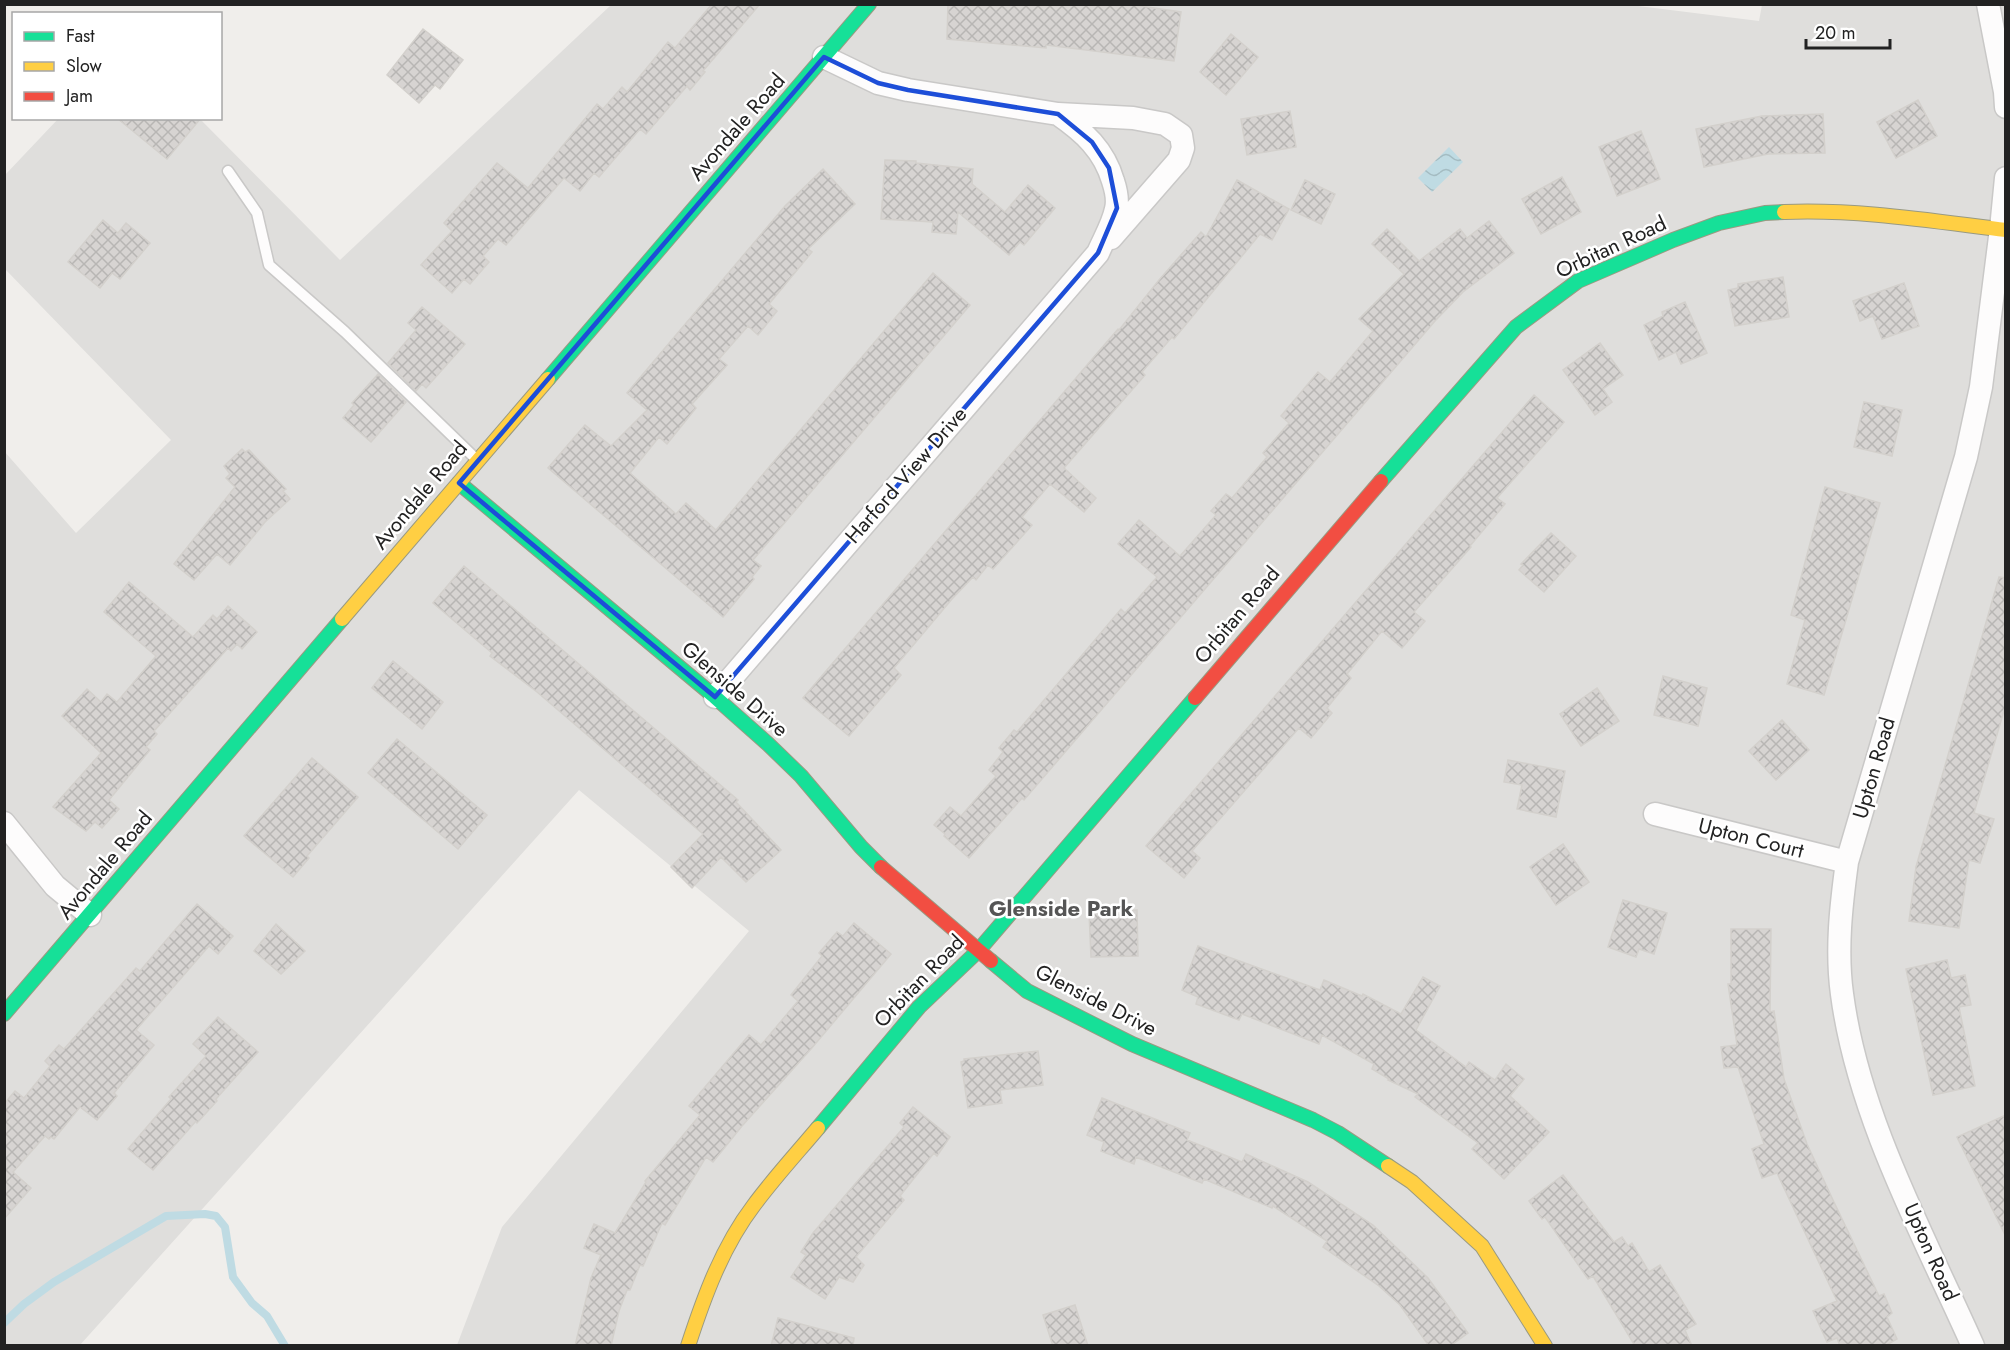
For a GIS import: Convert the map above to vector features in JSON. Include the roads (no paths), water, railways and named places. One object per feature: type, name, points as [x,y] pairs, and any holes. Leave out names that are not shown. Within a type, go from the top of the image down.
[{"type":"street","name":"Avondale Road","points":[[4,1014],[868,4]]},
{"type":"street","points":[[1988,4],[2006,107]]},
{"type":"street","name":"Harford View Drive","points":[[715,697],[1179,160],[1183,148],[1181,135],[1165,124],[1133,118],[1058,114],[954,98],[888,85],[824,57]]},
{"type":"street","name":"Harford View Drive","points":[[1058,114],[1078,128],[1092,142],[1109,168],[1117,208],[1098,253]]},
{"type":"street","name":"Upton Road","points":[[1974,1346],[1879,1137],[1862,1084],[1842,994],[1841,912],[1846,862],[1966,457],[1981,387],[2003,229],[2006,178]]},
{"type":"street","name":"Orbitan Road","points":[[687,1346],[706,1292],[728,1247],[753,1206],[919,1007],[978,951],[1322,548],[1516,327],[1571,286],[1616,263],[1719,223],[1765,213],[1815,211],[1883,215],[2003,229]]},
{"type":"street","name":"Glenside Drive","points":[[459,483],[715,697],[801,776],[861,847],[892,878],[1027,991],[1132,1044],[1313,1120],[1377,1157],[1412,1182],[1482,1246],[1545,1346]]},
{"type":"street","name":"Upton Court","points":[[1655,814],[1846,862]]},
{"type":"street","points":[[4,823],[55,886],[90,915]]},
{"type":"lane","points":[[228,171],[257,213],[269,265],[345,332],[478,460]]},
{"type":"water","points":[[1449,147],[1463,162],[1432,192],[1418,178]]},
{"type":"waterway","points":[[4,1323],[24,1304],[54,1282],[166,1216],[205,1214],[216,1216],[225,1227],[233,1277],[252,1303],[267,1316],[285,1346]]},
{"type":"district","name":"Glenside Park","points":[[1061,908]]}]
